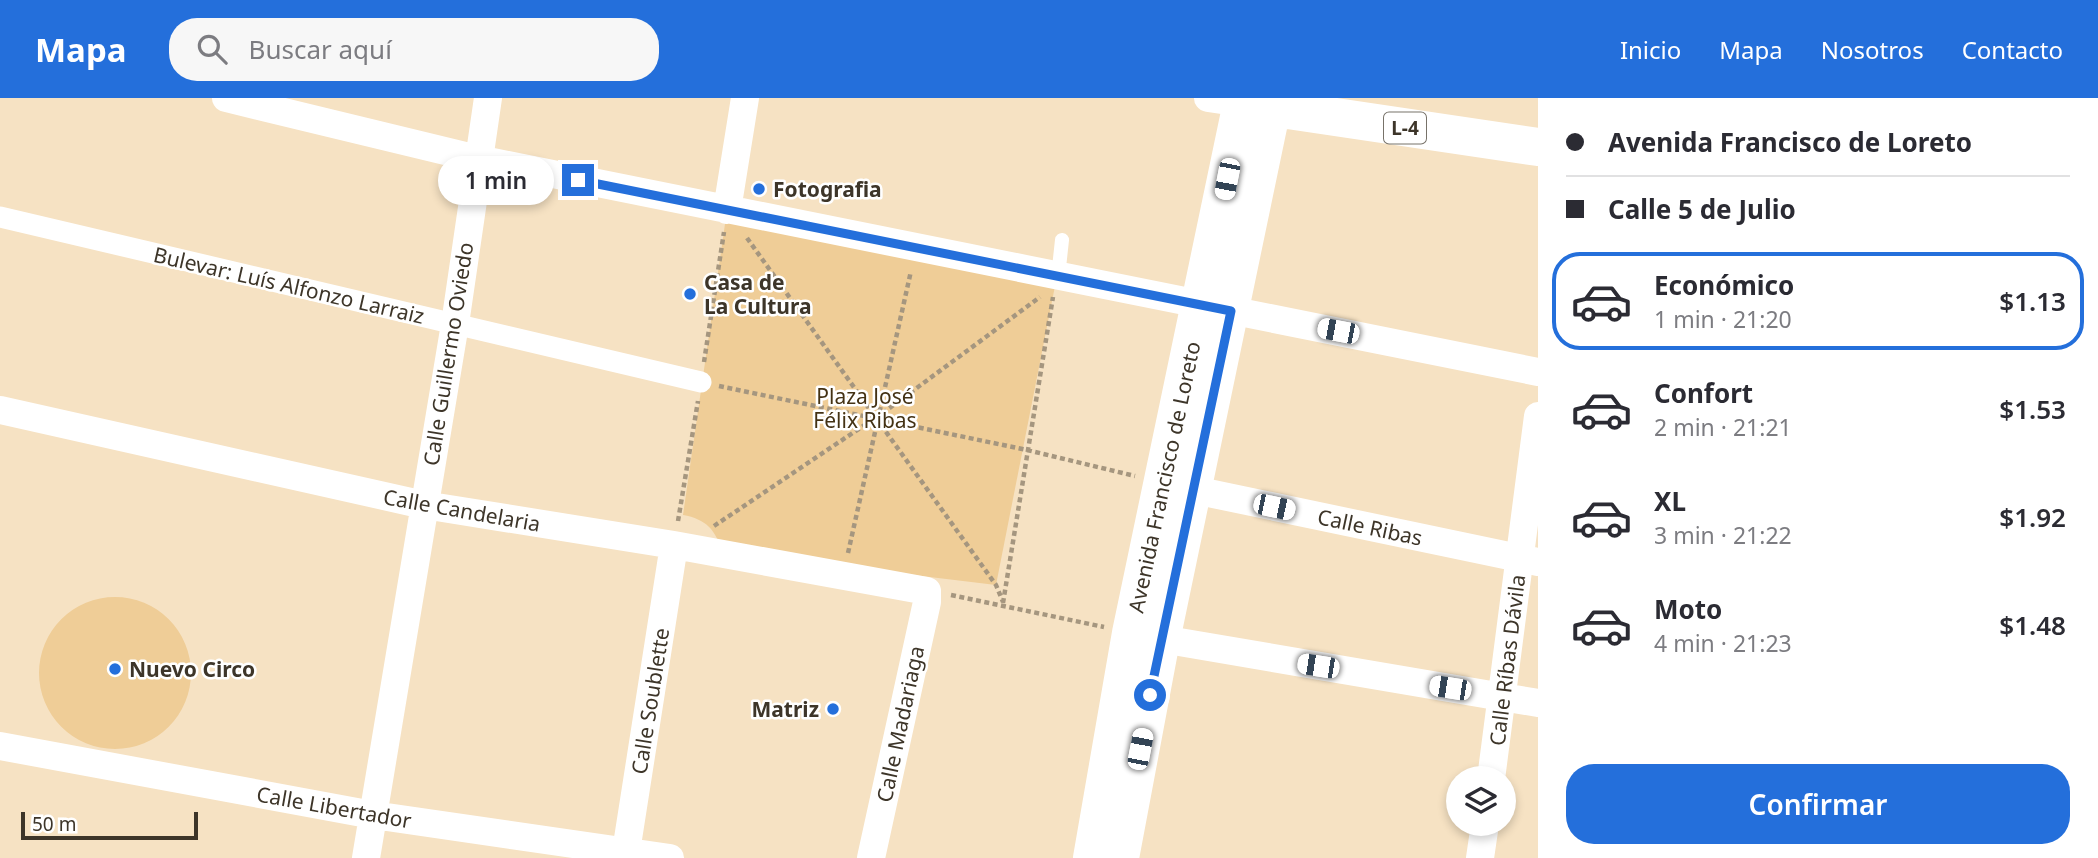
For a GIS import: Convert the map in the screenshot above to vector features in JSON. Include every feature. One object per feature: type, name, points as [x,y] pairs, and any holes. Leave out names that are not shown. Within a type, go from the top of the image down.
[{"type":"main road","name":"L-4","points":[[1248,101],[1538,147]]},
{"type":"main road","name":"Avenida Francisco de Loreto","points":[[1092,858],[1134,634],[1166,483],[1216,308],[1248,101]]},
{"type":"main road","name":"Avenida Francisco de Loreto","points":[[1120,858],[1134,634]]},
{"type":"street","points":[[226,98],[478,159],[727,210],[1052,286],[1216,308],[1538,372]]},
{"type":"street","name":"Calle Guillermo Oviedo","points":[[366,858],[455,324],[488,98]]},
{"type":"street","points":[[727,210],[745,98]]},
{"type":"street","name":"Bulevar: Luís Alfonzo Larraiz","points":[[0,217],[701,382]]},
{"type":"street","name":"Calle Candelaria","points":[[0,410],[424,505],[674,545],[927,591]]},
{"type":"street","name":"Calle Ríbas Dávila","points":[[1493,766],[1529,560],[1538,416]]},
{"type":"street","name":"Calle Ribas","points":[[1166,483],[1529,560]]},
{"type":"street","name":"Calle Soublette","points":[[626,855],[674,545]]},
{"type":"street","name":"Calle Madariaga","points":[[871,858],[927,602],[927,591]]},
{"type":"street","points":[[1134,634],[1538,703]]},
{"type":"street","name":"Calle Libertador","points":[[0,746],[373,815],[626,855],[670,858]]},
{"type":"street","points":[[1480,858],[1483,836]]},
{"type":"lane","points":[[1052,286],[1062,240]]},
{"type":"path","points":[[727,210],[996,585],[1003,603]]},
{"type":"path","points":[[845,566],[911,270]]},
{"type":"path","points":[[711,528],[876,418],[1052,286]]},
{"type":"path","points":[[1003,603],[1052,286]]},
{"type":"path","points":[[701,382],[1027,450],[1166,483]]},
{"type":"path","points":[[927,591],[1003,603],[1134,634]]},
{"type":"green space","name":"Plaza José Félix Ribas","points":[[727,210],[1055,286],[996,585],[722,552],[709,527],[698,519],[683,515]]},
{"type":"green space","name":"Nuevo Circo","points":[[115,597],[144,602],[169,619],[186,644],[191,673],[186,702],[169,727],[144,744],[115,749],[86,744],[61,727],[44,702],[39,673],[44,644],[61,619],[86,602]]},
{"type":"place","name":"Fotografia","points":[[759,189]]},
{"type":"place","name":"Casa de La Cultura","points":[[690,294]]},
{"type":"place","name":"Nuevo Circo","points":[[115,669]]},
{"type":"place","name":"Matriz","points":[[833,709]]},
{"type":"route","points":[[578,180],[1231,311],[1150,695]]}]
